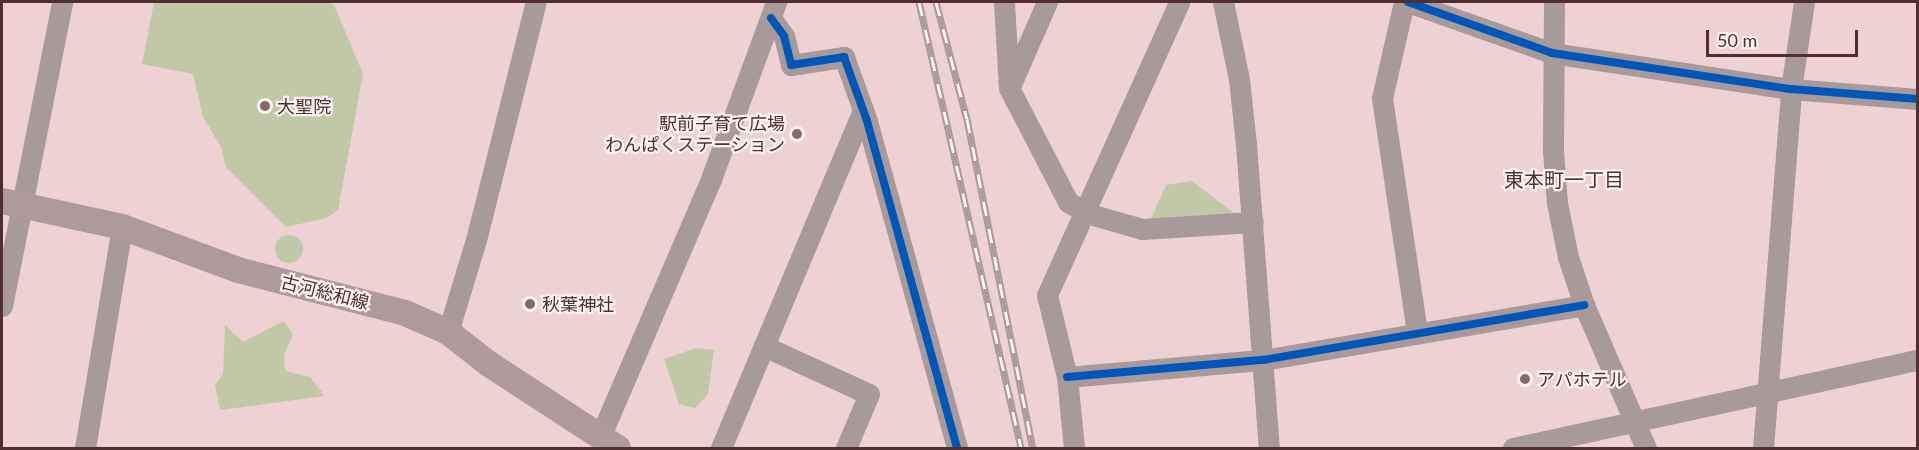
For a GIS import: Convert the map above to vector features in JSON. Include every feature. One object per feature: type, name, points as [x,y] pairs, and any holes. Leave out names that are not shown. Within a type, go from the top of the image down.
[{"type":"main road","name":"古河総和線","points":[[12,203],[122,227],[238,270],[405,313],[448,332],[489,364],[608,444]]},
{"type":"street","points":[[2,306],[12,203],[62,2]]},
{"type":"street","points":[[448,332],[476,240],[536,2]]},
{"type":"street","points":[[1004,2],[1009,88],[1068,202],[1086,213],[1142,229],[1253,222]]},
{"type":"street","points":[[1009,88],[1047,2]]},
{"type":"street","points":[[1074,448],[1067,377],[1047,295],[1086,213],[1179,2]]},
{"type":"street","points":[[1223,2],[1239,79],[1253,222],[1269,448]]},
{"type":"street","points":[[1417,333],[1382,98],[1406,2],[1552,53],[1791,89],[1917,99]]},
{"type":"street","points":[[1554,2],[1552,53],[1557,203],[1568,257],[1584,305],[1646,448]]},
{"type":"street","points":[[1763,448],[1791,89],[1804,2]]},
{"type":"street","points":[[773,10],[784,36],[791,65],[844,57],[863,111],[957,448]]},
{"type":"street","points":[[608,444],[711,179],[773,10]]},
{"type":"street","points":[[721,448],[863,111]]},
{"type":"street","points":[[86,448],[122,227]]},
{"type":"street","points":[[1067,377],[1263,360],[1584,305]]},
{"type":"street","points":[[764,346],[869,394],[846,448]]},
{"type":"street","points":[[1513,448],[1917,360]]},
{"type":"green space","name":"大聖院","points":[[154,2],[325,2],[334,5],[363,74],[338,210],[327,218],[286,227],[226,167],[221,147],[203,117],[193,74],[142,64]]},
{"type":"green space","points":[[1192,181],[1235,214],[1150,221],[1166,185]]},
{"type":"green space","points":[[289,235],[299,239],[303,249],[299,259],[289,263],[279,259],[275,249],[279,239]]},
{"type":"green space","points":[[284,321],[293,334],[284,355],[285,371],[310,377],[325,396],[220,410],[215,385],[223,374],[225,325],[243,342]]},
{"type":"green space","points":[[696,348],[714,350],[708,394],[695,408],[679,404],[664,359]]},
{"type":"railway","points":[[919,2],[1021,448]]},
{"type":"railway","points":[[936,2],[967,119],[1033,448]]},
{"type":"cycle path","points":[[1408,2],[1552,53],[1791,89],[1918,99]]},
{"type":"cycle path","points":[[771,18],[784,36],[791,65],[844,57],[867,121],[957,448]]},
{"type":"cycle path","points":[[1067,377],[1263,360],[1584,305]]},
{"type":"place","name":"大聖院","points":[[265,106]]},
{"type":"place","name":"駅前子育て広場 わんぱくステーション","points":[[797,134]]},
{"type":"place","name":"秋葉神社","points":[[530,304]]},
{"type":"place","name":"アパホテル","points":[[1525,379]]},
{"type":"district","name":"東本町一丁目","points":[[1564,179]]}]
